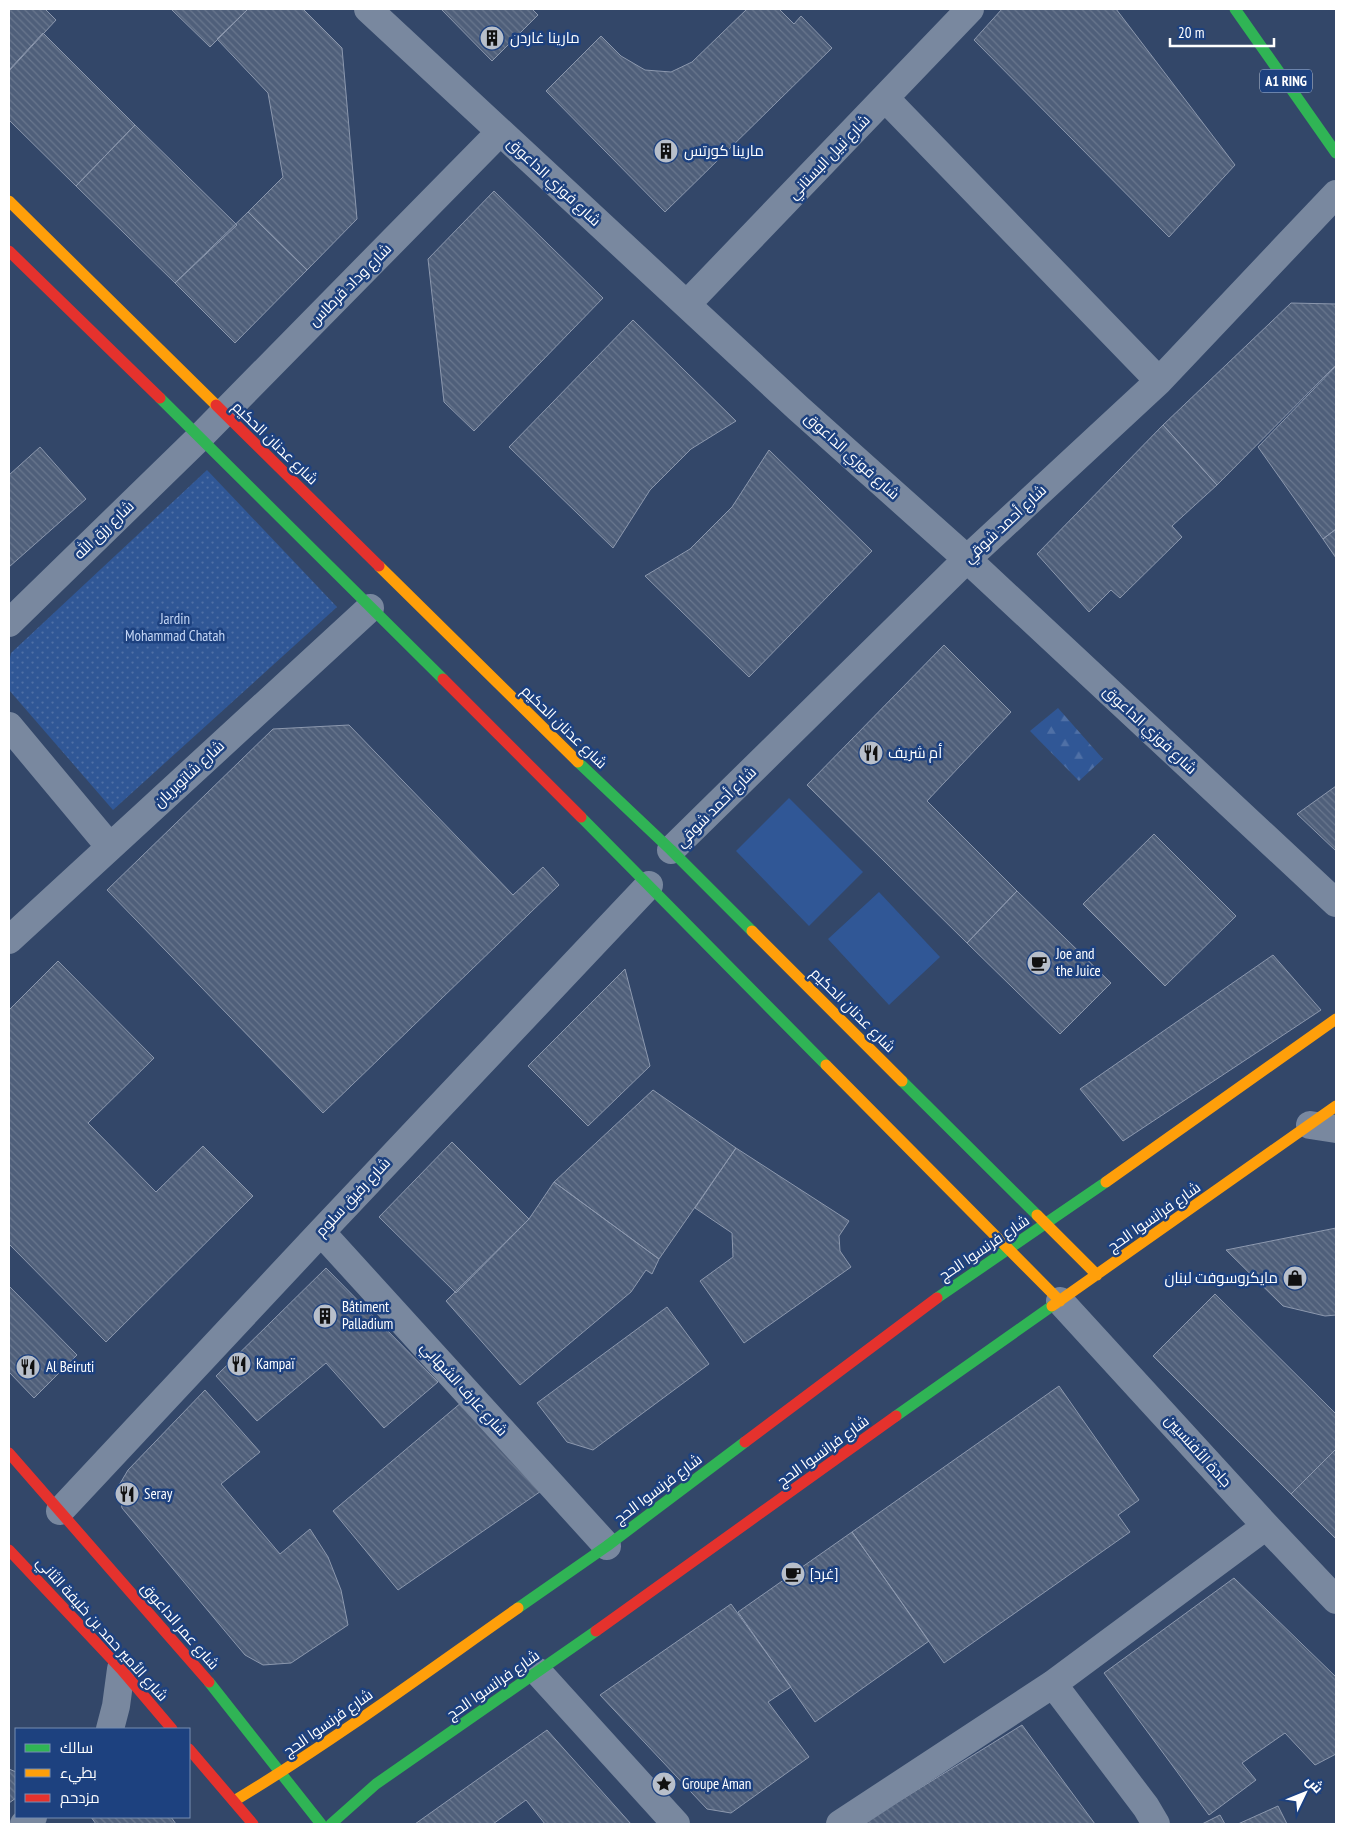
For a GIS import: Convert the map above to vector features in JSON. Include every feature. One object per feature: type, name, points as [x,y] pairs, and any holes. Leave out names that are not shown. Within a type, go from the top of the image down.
[{"type":"main road","name":"A1 RING","points":[[1235,9],[1336,153]]},
{"type":"main road","name":"شارع عدنان الحكيم","points":[[9,201],[558,743],[671,850],[1098,1275]]},
{"type":"main road","points":[[9,251],[200,437],[649,885],[1060,1301]]},
{"type":"main road","points":[[1046,1223],[1336,1019]]},
{"type":"main road","name":"شارع فرانسوا الحج","points":[[331,1824],[376,1784],[538,1672],[1060,1301],[1323,1127],[1336,1106]]},
{"type":"main road","name":"شارع فرنسوا الحج","points":[[234,1801],[282,1772],[607,1546],[960,1281],[1046,1223]]},
{"type":"main road","name":"شارع عمر الداعوق","points":[[9,1453],[229,1706],[282,1772],[320,1824]]},
{"type":"main road","name":"شارع الأمير حمد بن خليفة الثاني","points":[[9,1550],[121,1669],[171,1728]]},
{"type":"main road","points":[[190,1750],[253,1824]]},
{"type":"street","name":"شارع فوزي الداعوق","points":[[368,9],[798,408],[967,559],[1336,903]]},
{"type":"street","name":"شارع نبيل البستاني","points":[[687,304],[970,9]]},
{"type":"street","points":[[885,98],[1159,381]]},
{"type":"street","name":"شارع وداد قرطاس","points":[[200,437],[500,132]]},
{"type":"street","name":"شارع أحمد شوقي","points":[[671,850],[967,559],[1159,381],[1336,194]]},
{"type":"street","name":"شارع رزق الله","points":[[9,623],[200,437]]},
{"type":"street","name":"شارع شاتوبريان","points":[[9,940],[370,608]]},
{"type":"street","points":[[9,726],[110,847]]},
{"type":"street","name":"شارع رفيق سلوم","points":[[60,1512],[649,885]]},
{"type":"street","name":"شارع عارف الشهابي","points":[[321,1232],[607,1546]]},
{"type":"street","name":"جادة الأفنسيين","points":[[1060,1301],[1336,1600]]},
{"type":"street","points":[[840,1824],[1053,1684],[1266,1526]]},
{"type":"street","points":[[110,1728],[116,1706],[121,1669]]},
{"type":"street","points":[[538,1672],[676,1824]]},
{"type":"street","points":[[1053,1684],[1146,1807],[1156,1824]]},
{"type":"green space","name":"Jardin Mohammad Chatah","points":[[207,470],[337,607],[113,810],[9,690],[11,653]]},
{"type":"green space","points":[[1058,708],[1103,759],[1079,781],[1030,731]]},
{"type":"green space","points":[[789,798],[863,872],[809,926],[736,851]]},
{"type":"green space","points":[[879,892],[940,957],[889,1005],[828,939]]},
{"type":"building","points":[[9,9],[45,9],[56,20],[9,71]]},
{"type":"building","points":[[171,9],[248,9],[210,47]]},
{"type":"building","points":[[248,9],[303,9],[342,48],[357,219],[307,270],[248,212],[283,177],[268,93],[217,39]]},
{"type":"building","name":"مارينا غاردن","points":[[441,9],[532,9],[538,15],[492,61]]},
{"type":"building","name":"مارينا كورتس","points":[[747,9],[779,9],[794,24],[801,16],[832,48],[665,212],[546,91],[601,36],[621,56],[645,70],[671,72],[692,62]]},
{"type":"building","points":[[1002,9],[1116,9],[1235,165],[1169,237],[974,40]]},
{"type":"building","points":[[43,33],[135,125],[76,186],[9,120],[9,70]]},
{"type":"building","points":[[135,125],[237,225],[175,283],[76,186]]},
{"type":"building","points":[[494,191],[603,298],[474,431],[444,402],[428,259]]},
{"type":"building","points":[[248,212],[307,270],[235,343],[175,283]]},
{"type":"building","points":[[1291,303],[1336,304],[1336,365],[1217,485],[1163,425]]},
{"type":"building","points":[[633,320],[736,421],[691,449],[650,490],[613,548],[509,447]]},
{"type":"building","points":[[1336,366],[1336,529],[1323,539],[1258,447]]},
{"type":"building","points":[[1163,425],[1217,485],[1172,526],[1182,537],[1120,598],[1111,590],[1089,612],[1037,554]]},
{"type":"building","points":[[40,447],[86,499],[9,567],[9,475]]},
{"type":"building","points":[[769,450],[872,551],[749,677],[645,576],[690,549],[732,507]]},
{"type":"building","points":[[1336,529],[1336,558],[1323,539]]},
{"type":"building","points":[[944,645],[1011,712],[927,801],[1017,891],[967,943],[807,785]]},
{"type":"building","points":[[349,725],[513,895],[543,867],[559,885],[323,1113],[107,890],[273,729]]},
{"type":"building","points":[[1336,786],[1336,851],[1297,814]]},
{"type":"building","points":[[1154,834],[1236,916],[1165,986],[1083,904]]},
{"type":"building","name":"Joe and the Juice","points":[[1017,891],[1111,983],[1060,1034],[967,943]]},
{"type":"building","points":[[1273,955],[1321,1010],[1123,1141],[1080,1089]]},
{"type":"building","points":[[58,961],[154,1058],[88,1123],[156,1192],[203,1146],[253,1196],[106,1342],[9,1244],[9,1010]]},
{"type":"building","points":[[625,969],[650,1066],[588,1126],[528,1066]]},
{"type":"building","points":[[653,1090],[736,1148],[659,1259],[554,1182]]},
{"type":"building","points":[[452,1142],[529,1219],[456,1293],[379,1217]]},
{"type":"building","points":[[736,1148],[849,1221],[839,1236],[840,1251],[851,1267],[744,1343],[700,1281],[733,1257],[732,1233],[695,1208]]},
{"type":"building","points":[[554,1182],[659,1259],[652,1274],[646,1270],[631,1292],[520,1385],[446,1301],[529,1219]]},
{"type":"building","name":"مايكروسوفت لبنان","points":[[1336,1228],[1336,1315],[1325,1316],[1283,1306],[1226,1250]]},
{"type":"building","name":"Bâtiment Palladium","points":[[326,1268],[438,1382],[384,1428],[326,1363],[257,1421],[216,1376]]},
{"type":"building","points":[[9,1286],[77,1355],[34,1398],[9,1372]]},
{"type":"building","points":[[1215,1294],[1336,1414],[1336,1449],[1291,1494],[1153,1356]]},
{"type":"building","points":[[667,1307],[709,1364],[593,1450],[567,1442],[537,1403]]},
{"type":"building","points":[[1059,1386],[1139,1500],[1118,1515],[1130,1532],[944,1663],[852,1532]]},
{"type":"building","points":[[205,1390],[260,1452],[221,1484],[280,1554],[310,1529],[328,1557],[341,1590],[348,1625],[291,1663],[263,1665],[245,1655],[122,1508],[118,1487],[128,1470]]},
{"type":"building","points":[[462,1402],[544,1489],[398,1590],[333,1511]]},
{"type":"building","points":[[1336,1449],[1336,1539],[1291,1494]]},
{"type":"building","points":[[852,1532],[929,1641],[815,1722],[738,1612]]},
{"type":"building","points":[[1234,1578],[1336,1677],[1336,1754],[1315,1765],[1285,1733],[1242,1763],[1256,1780],[1209,1815],[1104,1673]]},
{"type":"building","points":[[731,1604],[791,1687],[768,1702],[809,1757],[731,1813],[707,1809],[600,1695]]},
{"type":"building","points":[[1022,1725],[1095,1824],[862,1824]]},
{"type":"building","points":[[547,1730],[631,1824],[545,1824],[526,1800],[493,1824],[415,1824]]},
{"type":"building","points":[[9,1769],[15,1772],[15,1799],[9,1803]]},
{"type":"building","points":[[1278,1806],[1287,1824],[1238,1824]]},
{"type":"building","points":[[1220,1815],[1225,1824],[1202,1824]]},
{"type":"building","points":[[92,1818],[172,1818],[176,1824],[96,1824]]},
{"type":"traffic: fast","points":[[1235,9],[1336,153]]},
{"type":"traffic: fast","points":[[160,398],[443,679]]},
{"type":"traffic: fast","points":[[578,762],[671,850],[752,931]]},
{"type":"traffic: fast","points":[[581,817],[826,1065]]},
{"type":"traffic: fast","points":[[902,1081],[1037,1215]]},
{"type":"traffic: fast","points":[[937,1298],[1106,1182]]},
{"type":"traffic: fast","points":[[896,1416],[1052,1306]]},
{"type":"traffic: fast","points":[[518,1608],[607,1546],[745,1442]]},
{"type":"traffic: fast","points":[[331,1824],[376,1784],[596,1631]]},
{"type":"traffic: fast","points":[[209,1682],[321,1824]]},
{"type":"traffic: slow","points":[[9,201],[216,405]]},
{"type":"traffic: slow","points":[[379,566],[578,762]]},
{"type":"traffic: slow","points":[[752,931],[902,1081]]},
{"type":"traffic: slow","points":[[1106,1182],[1336,1019]]},
{"type":"traffic: slow","points":[[826,1065],[1060,1301]]},
{"type":"traffic: slow","points":[[1052,1306],[1336,1106]]},
{"type":"traffic: slow","points":[[1037,1215],[1097,1275]]},
{"type":"traffic: slow","points":[[234,1801],[413,1683],[518,1608]]},
{"type":"traffic: jam","points":[[9,251],[160,398]]},
{"type":"traffic: jam","points":[[216,405],[379,566]]},
{"type":"traffic: jam","points":[[443,679],[581,817]]},
{"type":"traffic: jam","points":[[745,1442],[937,1298]]},
{"type":"traffic: jam","points":[[596,1631],[896,1416]]},
{"type":"traffic: jam","points":[[9,1453],[209,1682]]},
{"type":"traffic: jam","points":[[9,1550],[121,1669],[171,1728]]},
{"type":"traffic: jam","points":[[190,1750],[253,1824]]},
{"type":"place","name":"مارينا غاردن","points":[[492,38]]},
{"type":"place","name":"مارينا كورتس","points":[[666,151]]},
{"type":"place","name":"أم شريف","points":[[871,753]]},
{"type":"place","name":"Joe and the Juice","points":[[1039,963]]},
{"type":"place","name":"مايكروسوفت لبنان","points":[[1295,1278]]},
{"type":"place","name":"Bâtiment Palladium","points":[[325,1316]]},
{"type":"place","name":"Kampaï","points":[[239,1364]]},
{"type":"place","name":"Al Beiruti","points":[[28,1367]]},
{"type":"place","name":"Seray","points":[[127,1494]]},
{"type":"place","name":"[غرد]","points":[[793,1574]]},
{"type":"place","name":"Groupe Aman","points":[[664,1784]]}]
